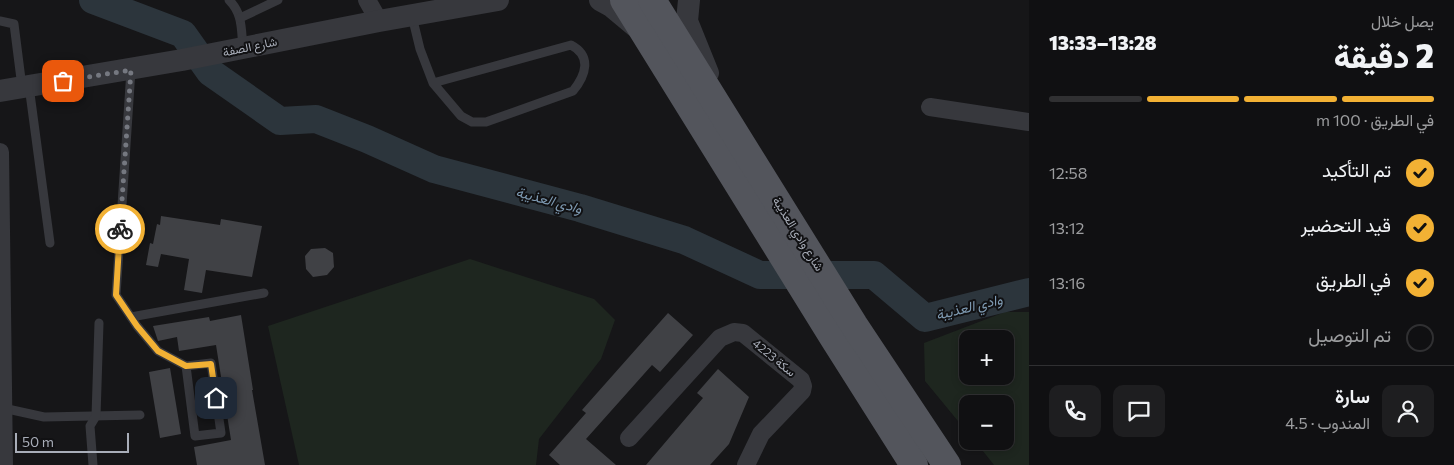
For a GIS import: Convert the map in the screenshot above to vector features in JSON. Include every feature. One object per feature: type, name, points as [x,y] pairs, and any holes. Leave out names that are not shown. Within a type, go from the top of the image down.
[{"type":"main road","name":"شارع وادي العذيبة","points":[[624,0],[650,41],[720,130]]},
{"type":"main road","name":"شارع وادي العذيبة","points":[[652,0],[720,130],[844,331],[947,465]]},
{"type":"main road","name":"شارع وادي العذيبة","points":[[844,331],[883,416],[914,465]]},
{"type":"main road","points":[[883,416],[883,434],[888,456],[894,465]]},
{"type":"street","points":[[367,0],[379,21]]},
{"type":"street","name":"شارع الصفة","points":[[0,91],[131,70],[379,21],[498,0]]},
{"type":"street","points":[[600,0],[630,20],[650,41]]},
{"type":"street","points":[[689,0],[687,21],[720,130]]},
{"type":"street","points":[[930,107],[1029,122]]},
{"type":"street","points":[[0,152],[4,465]]},
{"type":"street","name":"سكة 4223","points":[[628,438],[720,338],[734,332],[743,333],[801,380],[803,386],[802,391],[761,434],[746,465]]},
{"type":"lane","points":[[229,0],[237,8],[240,18],[235,50]]},
{"type":"lane","points":[[240,18],[278,0]]},
{"type":"lane","points":[[412,16],[420,49],[433,83],[461,116],[472,122],[486,122],[574,91],[583,79],[585,66],[579,50],[571,45],[433,83]]},
{"type":"lane","points":[[0,21],[14,24],[26,87],[50,242]]},
{"type":"lane","points":[[131,70],[116,295],[158,351],[186,366],[211,364],[221,433],[195,436],[186,366]]},
{"type":"lane","points":[[131,317],[264,293]]},
{"type":"lane","points":[[93,465],[90,426],[96,416],[99,323]]},
{"type":"lane","points":[[3,408],[44,417],[140,415]]},
{"type":"shaded area","points":[[470,259],[594,299],[615,320],[601,359],[539,439],[536,465],[299,465],[268,326]]},
{"type":"shaded area","points":[[1005,312],[1029,312],[1029,465],[994,465],[982,450],[1014,450],[1014,395],[959,395],[959,422],[925,381],[924,343]]},
{"type":"building","points":[[161,216],[220,225],[221,219],[262,226],[252,277],[206,270],[202,293],[184,290],[189,259],[161,254],[158,267],[146,265],[150,243],[153,244],[157,224],[160,225]]},
{"type":"building","points":[[325,248],[333,253],[334,267],[327,275],[313,277],[306,269],[305,256],[311,249]]},
{"type":"building","points":[[668,313],[693,335],[660,372],[652,365],[586,439],[616,465],[560,465],[549,455],[586,413],[582,410]]},
{"type":"building","points":[[241,315],[265,465],[197,465],[194,447],[231,440],[216,345],[179,351],[177,337],[158,341],[153,326],[209,317],[210,321]]},
{"type":"building","points":[[170,368],[181,434],[160,438],[149,372]]},
{"type":"building","points":[[718,369],[749,397],[729,444],[710,465],[646,465],[703,398],[697,393]]},
{"type":"waterway","name":"وادي العذيبة","points":[[93,0],[183,34],[210,72],[280,121],[316,119],[434,169],[580,208],[684,240],[760,275],[874,275],[925,318],[1029,292]]},
{"type":"way so far","points":[[63,81],[131,70],[120,229]]},
{"type":"route","points":[[120,229],[116,295],[137,326],[158,351],[186,366],[211,364],[216,398]]}]
